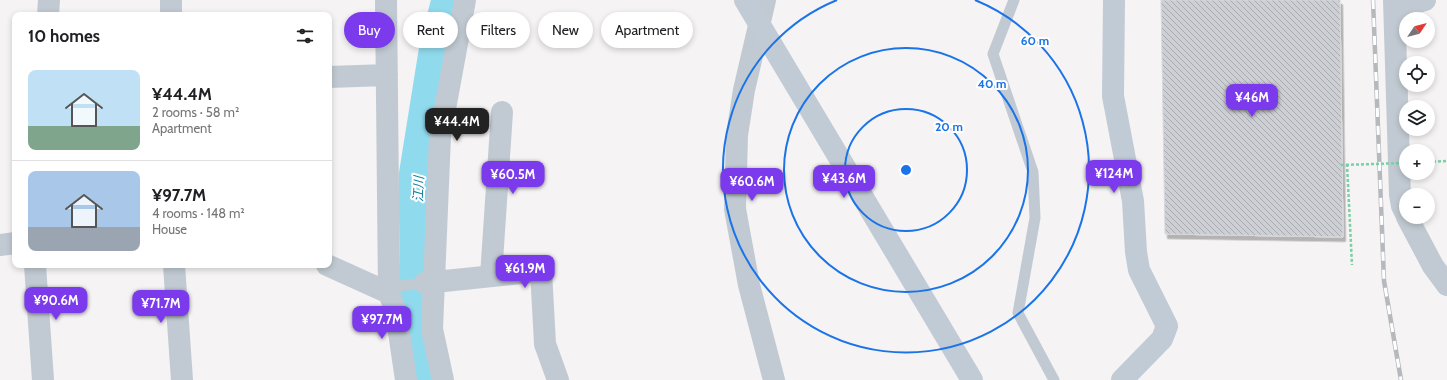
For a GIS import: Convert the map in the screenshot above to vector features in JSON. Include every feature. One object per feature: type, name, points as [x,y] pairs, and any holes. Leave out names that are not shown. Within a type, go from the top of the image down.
[{"type":"street","points":[[48,0],[48,12]]},
{"type":"street","points":[[171,0],[171,12]]},
{"type":"street","points":[[386,0],[394,289],[406,380]]},
{"type":"street","points":[[443,380],[432,329],[430,282],[440,136],[465,0]]},
{"type":"street","points":[[745,0],[972,380]]},
{"type":"street","points":[[765,0],[758,22],[737,135],[735,209],[749,285],[774,380]]},
{"type":"street","points":[[1114,0],[1113,96],[1133,201],[1136,252],[1139,270],[1167,326],[1162,338],[1122,380]]},
{"type":"street","points":[[1400,188],[1394,4],[1424,0]]},
{"type":"street","points":[[332,77],[387,75]]},
{"type":"street","points":[[491,276],[502,112]]},
{"type":"street","points":[[1412,224],[1433,266],[1447,285]]},
{"type":"street","points":[[0,245],[12,243]]},
{"type":"street","points":[[332,267],[394,289]]},
{"type":"street","points":[[35,268],[43,380]]},
{"type":"street","points":[[174,268],[182,380]]},
{"type":"street","points":[[430,282],[541,271],[545,344],[558,380]]},
{"type":"lane","points":[[1014,0],[993,54],[1032,172],[1035,218],[1018,312],[1054,380]]},
{"type":"lane","points":[[394,289],[430,282]]},
{"type":"path","points":[[1435,162],[1447,161]]},
{"type":"path","points":[[1341,165],[1399,163]]},
{"type":"path","points":[[1347,164],[1352,265]]},
{"type":"building","points":[[1161,0],[1340,0],[1343,237],[1165,234]]},
{"type":"waterway","name":"江川","points":[[423,380],[416,328],[418,252],[417,177],[438,46],[450,0]]},
{"type":"railway","points":[[1373,0],[1384,281],[1401,380]]}]
